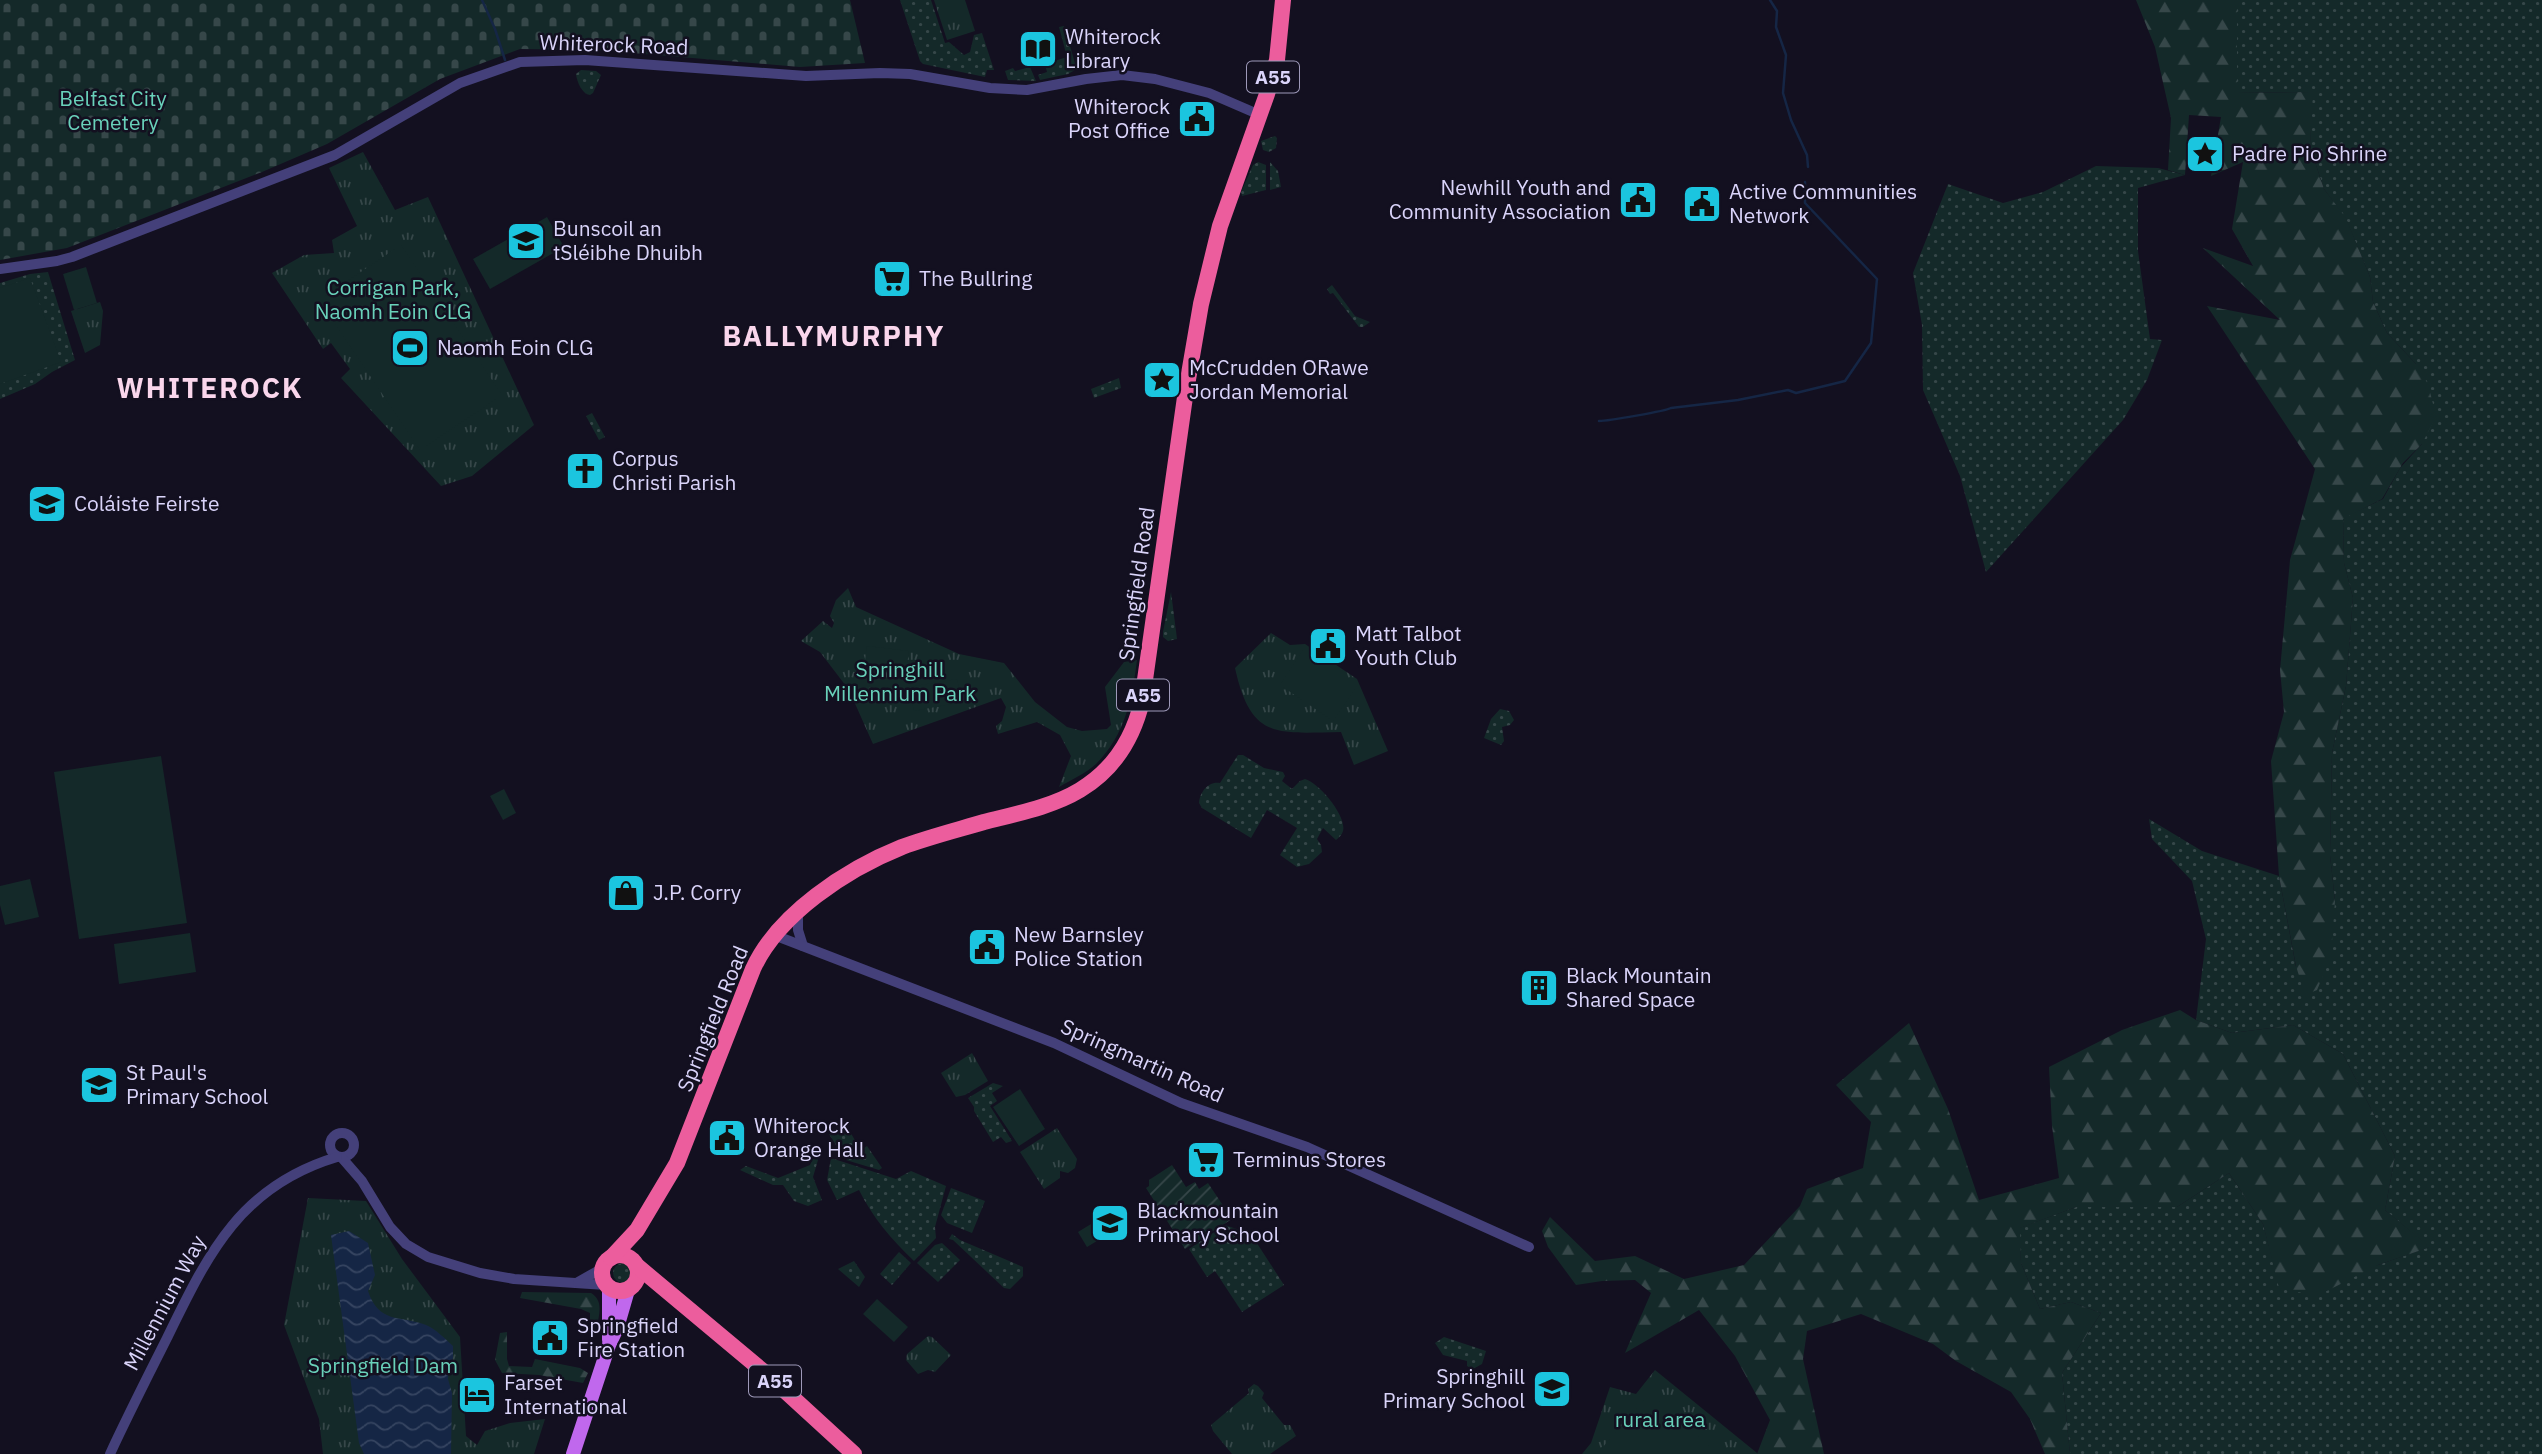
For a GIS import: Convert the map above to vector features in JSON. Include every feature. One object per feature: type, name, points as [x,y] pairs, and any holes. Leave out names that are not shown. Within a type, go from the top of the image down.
[{"type":"highway","name":"Springfield Road","points":[[607,1263],[637,1230],[682,1154],[753,970],[764,948],[798,911],[854,871],[901,848],[1074,794],[1098,778],[1124,748],[1135,726],[1142,701],[1185,397],[1201,304],[1220,226],[1278,60],[1283,0]]},
{"type":"highway","name":"Springfield Road","points":[[635,1263],[637,1230]]},
{"type":"highway","points":[[635,1263],[623,1255],[607,1263],[604,1280],[608,1286],[618,1291],[658,1285]]},
{"type":"highway","name":"A55","points":[[635,1263],[769,1377],[854,1454]]},
{"type":"highway","name":"A55","points":[[631,1288],[638,1276],[635,1263]]},
{"type":"main road","points":[[608,1286],[609,1345]]},
{"type":"main road","points":[[573,1454],[631,1288]]},
{"type":"street","name":"Whiterock Road","points":[[0,268],[72,257],[335,155],[460,83],[520,62],[596,61],[806,76],[910,74],[985,87],[1027,90],[1122,75],[1155,79],[1209,93],[1260,115]]},
{"type":"street","points":[[798,911],[798,930],[803,946]]},
{"type":"street","name":"Springmartin Road","points":[[774,935],[1054,1043],[1181,1103],[1307,1147],[1529,1247]]},
{"type":"street","points":[[344,1156],[355,1143],[348,1134],[337,1134],[330,1145],[332,1153],[344,1156],[390,1227],[406,1244],[428,1257],[480,1273],[514,1279],[608,1286]]},
{"type":"street","name":"Millennium Way","points":[[110,1454],[200,1270],[219,1240],[248,1208],[281,1182],[311,1164],[330,1145]]},
{"type":"street","name":"Millennium Way","points":[[311,1164],[344,1156]]},
{"type":"street","points":[[578,1282],[607,1263]]},
{"type":"green space","name":"Belfast City Cemetery","points":[[0,0],[850,0],[865,63],[800,67],[597,50],[520,49],[440,79],[327,144],[262,172],[67,248],[0,260]]},
{"type":"green space","points":[[900,0],[931,0],[945,43],[949,42],[964,55],[970,52],[974,35],[982,33],[994,70],[987,70],[985,77],[923,64]]},
{"type":"green space","points":[[934,0],[965,0],[975,31],[947,40]]},
{"type":"green space","points":[[2136,0],[2237,0],[2237,93],[2313,92],[2310,147],[2324,189],[2346,218],[2370,277],[2373,302],[2387,333],[2416,364],[2428,384],[2436,416],[2422,444],[2403,463],[2382,499],[2343,519],[2344,563],[2353,598],[2346,686],[2332,753],[2330,855],[2335,901],[2331,957],[2317,990],[2305,995],[2296,966],[2279,876],[2271,761],[2284,712],[2280,670],[2290,560],[2315,469],[2207,306],[2280,320],[2203,248],[2253,266],[2232,229],[2243,162],[2211,176],[2221,117],[2189,115],[2185,175],[2168,170],[2171,118],[2155,47]]},
{"type":"green space","points":[[2237,0],[2542,0],[2542,1454],[2070,1454],[2062,1373],[2101,1313],[2071,1302],[2040,1309],[2021,1263],[2019,1228],[2076,1207],[2177,1207],[2229,1173],[2263,1224],[2280,1288],[2378,1265],[2429,1247],[2385,1210],[2395,1156],[2343,1054],[2293,1025],[2232,1033],[2196,1020],[2206,939],[2192,881],[2152,839],[2149,819],[2202,851],[2279,876],[2296,967],[2335,901],[2330,855],[2332,753],[2346,686],[2353,598],[2344,563],[2343,518],[2383,499],[2400,468],[2422,444],[2416,364],[2387,333],[2373,302],[2370,277],[2346,219],[2324,189],[2310,147],[2312,92],[2237,93]]},
{"type":"green space","points":[[1064,26],[1075,70],[1040,80],[1038,75],[1047,72],[1045,64],[1067,57],[1059,27]]},
{"type":"green space","points":[[1030,67],[1036,81],[1008,80],[1005,71]]},
{"type":"green space","points":[[581,70],[596,71],[601,75],[590,95],[582,90],[577,81],[576,74]]},
{"type":"green space","points":[[1275,136],[1276,148],[1269,152],[1263,150],[1261,141]]},
{"type":"green space","name":"Corrigan Park, Naomh Eoin CLG","points":[[363,152],[395,210],[428,197],[534,425],[472,476],[441,486],[341,378],[350,369],[331,343],[323,349],[272,273],[304,255],[334,253],[332,240],[357,226],[329,168]]},
{"type":"green space","points":[[1258,162],[1266,165],[1266,190],[1242,196],[1241,192],[1253,165]]},
{"type":"green space","points":[[1270,162],[1278,171],[1281,187],[1270,190]]},
{"type":"green space","points":[[2096,166],[2158,168],[2185,175],[2138,188],[2138,251],[2150,339],[2162,340],[2147,380],[2123,420],[1986,572],[1960,476],[1923,390],[1922,325],[1913,273],[1948,184],[2003,203],[2043,192]]},
{"type":"green space","points":[[547,217],[564,247],[490,289],[473,259]]},
{"type":"green space","name":"Naomh Eoin CLG","points":[[401,245],[502,395],[420,450],[319,300]]},
{"type":"green space","points":[[86,267],[97,303],[74,310],[63,274]]},
{"type":"green space","points":[[48,272],[75,360],[35,384],[0,399],[0,283]]},
{"type":"green space","points":[[30,278],[61,362],[0,384],[0,288]]},
{"type":"green space","points":[[1332,285],[1355,316],[1370,322],[1359,327],[1333,293],[1330,294],[1327,289]]},
{"type":"green space","points":[[100,302],[103,311],[100,345],[85,353],[71,311]]},
{"type":"green space","points":[[1119,378],[1121,388],[1094,398],[1091,389]]},
{"type":"green space","points":[[592,413],[605,437],[599,440],[586,416]]},
{"type":"green space","name":"Springhill Millennium Park","points":[[848,588],[856,607],[959,654],[1004,663],[1035,702],[1067,727],[1082,731],[1107,729],[1111,725],[1105,687],[1124,662],[1137,660],[1126,716],[1114,741],[1096,764],[1059,787],[1071,756],[1060,735],[1037,722],[998,734],[996,726],[1002,721],[1006,707],[1001,698],[873,744],[849,690],[820,652],[801,641],[823,621],[832,628],[834,623],[830,616],[836,600]]},
{"type":"green space","points":[[1171,592],[1177,639],[1168,641],[1163,637],[1163,632]]},
{"type":"green space","points":[[1271,633],[1290,645],[1305,644],[1357,679],[1388,751],[1354,765],[1341,732],[1283,731],[1258,720],[1249,709],[1241,691],[1235,668]]},
{"type":"green space","points":[[867,646],[909,651],[906,672],[864,668]]},
{"type":"green space","points":[[1303,650],[1357,686],[1333,721],[1280,685]]},
{"type":"green space","points":[[957,679],[962,702],[914,711],[909,687]]},
{"type":"green space","points":[[1500,709],[1509,711],[1514,720],[1510,725],[1502,727],[1504,741],[1501,745],[1484,738],[1491,719]]},
{"type":"green space","points":[[1238,755],[1243,755],[1264,768],[1283,772],[1285,776],[1282,781],[1292,789],[1305,779],[1311,782],[1331,801],[1341,817],[1341,835],[1336,840],[1323,828],[1317,839],[1322,852],[1309,864],[1297,867],[1280,855],[1297,828],[1267,810],[1251,838],[1202,808],[1199,803],[1203,791],[1212,784],[1220,783]]},
{"type":"green space","points":[[161,756],[187,923],[79,939],[54,772]]},
{"type":"green space","points":[[504,789],[516,813],[503,820],[490,796]]},
{"type":"green space","points":[[30,879],[39,917],[5,925],[0,905],[0,886]]},
{"type":"green space","points":[[190,933],[196,972],[119,984],[114,944]]},
{"type":"green space","points":[[2180,1010],[2196,1020],[2232,1033],[2293,1025],[2343,1054],[2395,1156],[2385,1210],[2430,1247],[2378,1265],[2317,1296],[2279,1288],[2263,1224],[2229,1173],[2177,1207],[2076,1207],[2020,1228],[2021,1263],[2040,1309],[2071,1302],[2101,1313],[2062,1373],[2070,1454],[2045,1454],[2030,1419],[2011,1392],[1956,1361],[1933,1344],[1861,1314],[1807,1331],[1803,1359],[1824,1454],[1757,1454],[1770,1420],[1735,1356],[1699,1310],[1625,1353],[1651,1293],[1635,1280],[1576,1285],[1548,1247],[1542,1231],[1550,1217],[1595,1261],[1635,1256],[1684,1279],[1744,1265],[1800,1206],[1807,1189],[1863,1168],[1871,1122],[1836,1085],[1909,1023],[1948,1109],[1979,1200],[2059,1178],[2052,1126],[2049,1067],[2122,1030]]},
{"type":"green space","points":[[972,1053],[988,1081],[965,1095],[956,1097],[941,1073]]},
{"type":"green space","points":[[993,1083],[1003,1086],[992,1093],[997,1101],[990,1106],[1012,1141],[1006,1143],[1001,1137],[993,1142],[968,1098]]},
{"type":"green space","points":[[1020,1089],[1045,1129],[1019,1146],[993,1107]]},
{"type":"green space","points":[[846,1125],[859,1147],[846,1155],[841,1153],[829,1134]]},
{"type":"green space","points":[[1057,1128],[1077,1159],[1075,1168],[1068,1173],[1060,1171],[1060,1178],[1044,1189],[1020,1152]]},
{"type":"green space","points":[[867,1146],[882,1168],[879,1170],[846,1160]]},
{"type":"green space","points":[[815,1153],[818,1160],[813,1177],[822,1200],[808,1206],[794,1201],[783,1185],[773,1185],[740,1170],[746,1166],[778,1178],[810,1165]]},
{"type":"green space","points":[[831,1158],[896,1179],[911,1171],[946,1186],[935,1227],[936,1238],[914,1261],[883,1228],[859,1190],[837,1200],[827,1180]]},
{"type":"green space","points":[[1172,1165],[1186,1187],[1195,1182],[1199,1189],[1208,1183],[1232,1219],[1185,1249],[1146,1188],[1149,1186],[1149,1180]]},
{"type":"green space","points":[[951,1188],[985,1201],[972,1233],[947,1223],[941,1215]]},
{"type":"green space","name":"Springfield Dam","points":[[308,1198],[366,1201],[402,1259],[460,1337],[466,1436],[477,1445],[485,1431],[510,1423],[545,1419],[534,1454],[323,1454],[319,1419],[284,1325]]},
{"type":"green space","points":[[1101,1218],[1110,1233],[1087,1247],[1078,1232]]},
{"type":"green space","points":[[1225,1225],[1251,1234],[1284,1285],[1242,1312],[1215,1271],[1207,1277],[1189,1249]]},
{"type":"green space","points":[[952,1234],[1023,1267],[1023,1276],[1010,1289],[1004,1288],[949,1239]]},
{"type":"green space","points":[[942,1243],[960,1260],[938,1282],[917,1263],[935,1245]]},
{"type":"green space","points":[[899,1252],[911,1263],[892,1285],[880,1274]]},
{"type":"green space","points":[[854,1261],[865,1277],[859,1287],[838,1269]]},
{"type":"green space","points":[[623,1263],[630,1266],[633,1273],[630,1280],[623,1283],[616,1280],[613,1273],[616,1266]]},
{"type":"green space","points":[[522,1292],[591,1293],[599,1302],[598,1322],[590,1320],[590,1313],[581,1309],[520,1298]]},
{"type":"green space","points":[[877,1299],[908,1327],[894,1342],[863,1314]]},
{"type":"green space","points":[[507,1332],[509,1366],[532,1367],[535,1359],[580,1368],[588,1373],[583,1383],[539,1375],[502,1373],[495,1360],[500,1333]]},
{"type":"green space","points":[[928,1336],[951,1355],[935,1372],[928,1370],[918,1374],[906,1360],[907,1354]]},
{"type":"green space","points":[[1444,1337],[1486,1351],[1482,1364],[1473,1369],[1467,1366],[1467,1361],[1443,1355],[1435,1343]]},
{"type":"green space","name":"rural area","points":[[1655,1370],[1757,1454],[1582,1454],[1591,1443],[1610,1387],[1636,1394]]},
{"type":"green space","points":[[1254,1384],[1264,1393],[1262,1398],[1284,1425],[1290,1425],[1296,1436],[1270,1454],[1232,1454],[1211,1425],[1249,1393],[1248,1389]]},
{"type":"green space","points":[[1650,1393],[1718,1454],[1609,1454],[1602,1448]]},
{"type":"water","name":"Springfield Dam","points":[[349,1231],[368,1243],[375,1275],[368,1291],[378,1309],[391,1317],[430,1327],[453,1346],[448,1379],[452,1393],[451,1454],[364,1454],[359,1443],[331,1235]]},
{"type":"waterway","points":[[482,0],[505,60]]},
{"type":"waterway","points":[[1770,0],[1777,11],[1776,27],[1786,55],[1783,93],[1791,120],[1807,155],[1808,167]]},
{"type":"waterway","points":[[1599,421],[1788,390],[1796,393],[1845,381],[1871,343],[1877,279],[1805,203],[1805,182]]},
{"type":"place","name":"Whiterock Library","points":[[1038,49]]},
{"type":"place","name":"Whiterock Post Office","points":[[1197,119]]},
{"type":"place","name":"Padre Pio Shrine","points":[[2205,154]]},
{"type":"place","name":"Newhill Youth and Community Association","points":[[1638,200]]},
{"type":"place","name":"Active Communities Network","points":[[1702,204]]},
{"type":"place","name":"Bunscoil an tSléibhe Dhuibh","points":[[526,241]]},
{"type":"place","name":"The Bullring","points":[[892,279]]},
{"type":"place","name":"Naomh Eoin CLG","points":[[410,348]]},
{"type":"place","name":"McCrudden ORawe Jordan Memorial","points":[[1162,380]]},
{"type":"place","name":"Corpus Christi Parish","points":[[585,471]]},
{"type":"place","name":"Coláiste Feirste","points":[[47,504]]},
{"type":"place","name":"Matt Talbot Youth Club","points":[[1328,646]]},
{"type":"place","name":"J.P. Corry","points":[[626,893]]},
{"type":"place","name":"New Barnsley Police Station","points":[[987,947]]},
{"type":"place","name":"Black Mountain Shared Space","points":[[1539,988]]},
{"type":"place","name":"St Paul's Primary School","points":[[99,1085]]},
{"type":"place","name":"Whiterock Orange Hall","points":[[727,1138]]},
{"type":"place","name":"Terminus Stores","points":[[1206,1160]]},
{"type":"place","name":"Blackmountain Primary School","points":[[1110,1223]]},
{"type":"place","name":"Springfield Fire Station","points":[[550,1338]]},
{"type":"place","name":"Springhill Primary School","points":[[1552,1389]]},
{"type":"place","name":"Farset International","points":[[477,1395]]},
{"type":"district","name":"BALLYMURPHY","points":[[834,336]]},
{"type":"district","name":"WHITEROCK","points":[[210,388]]}]
